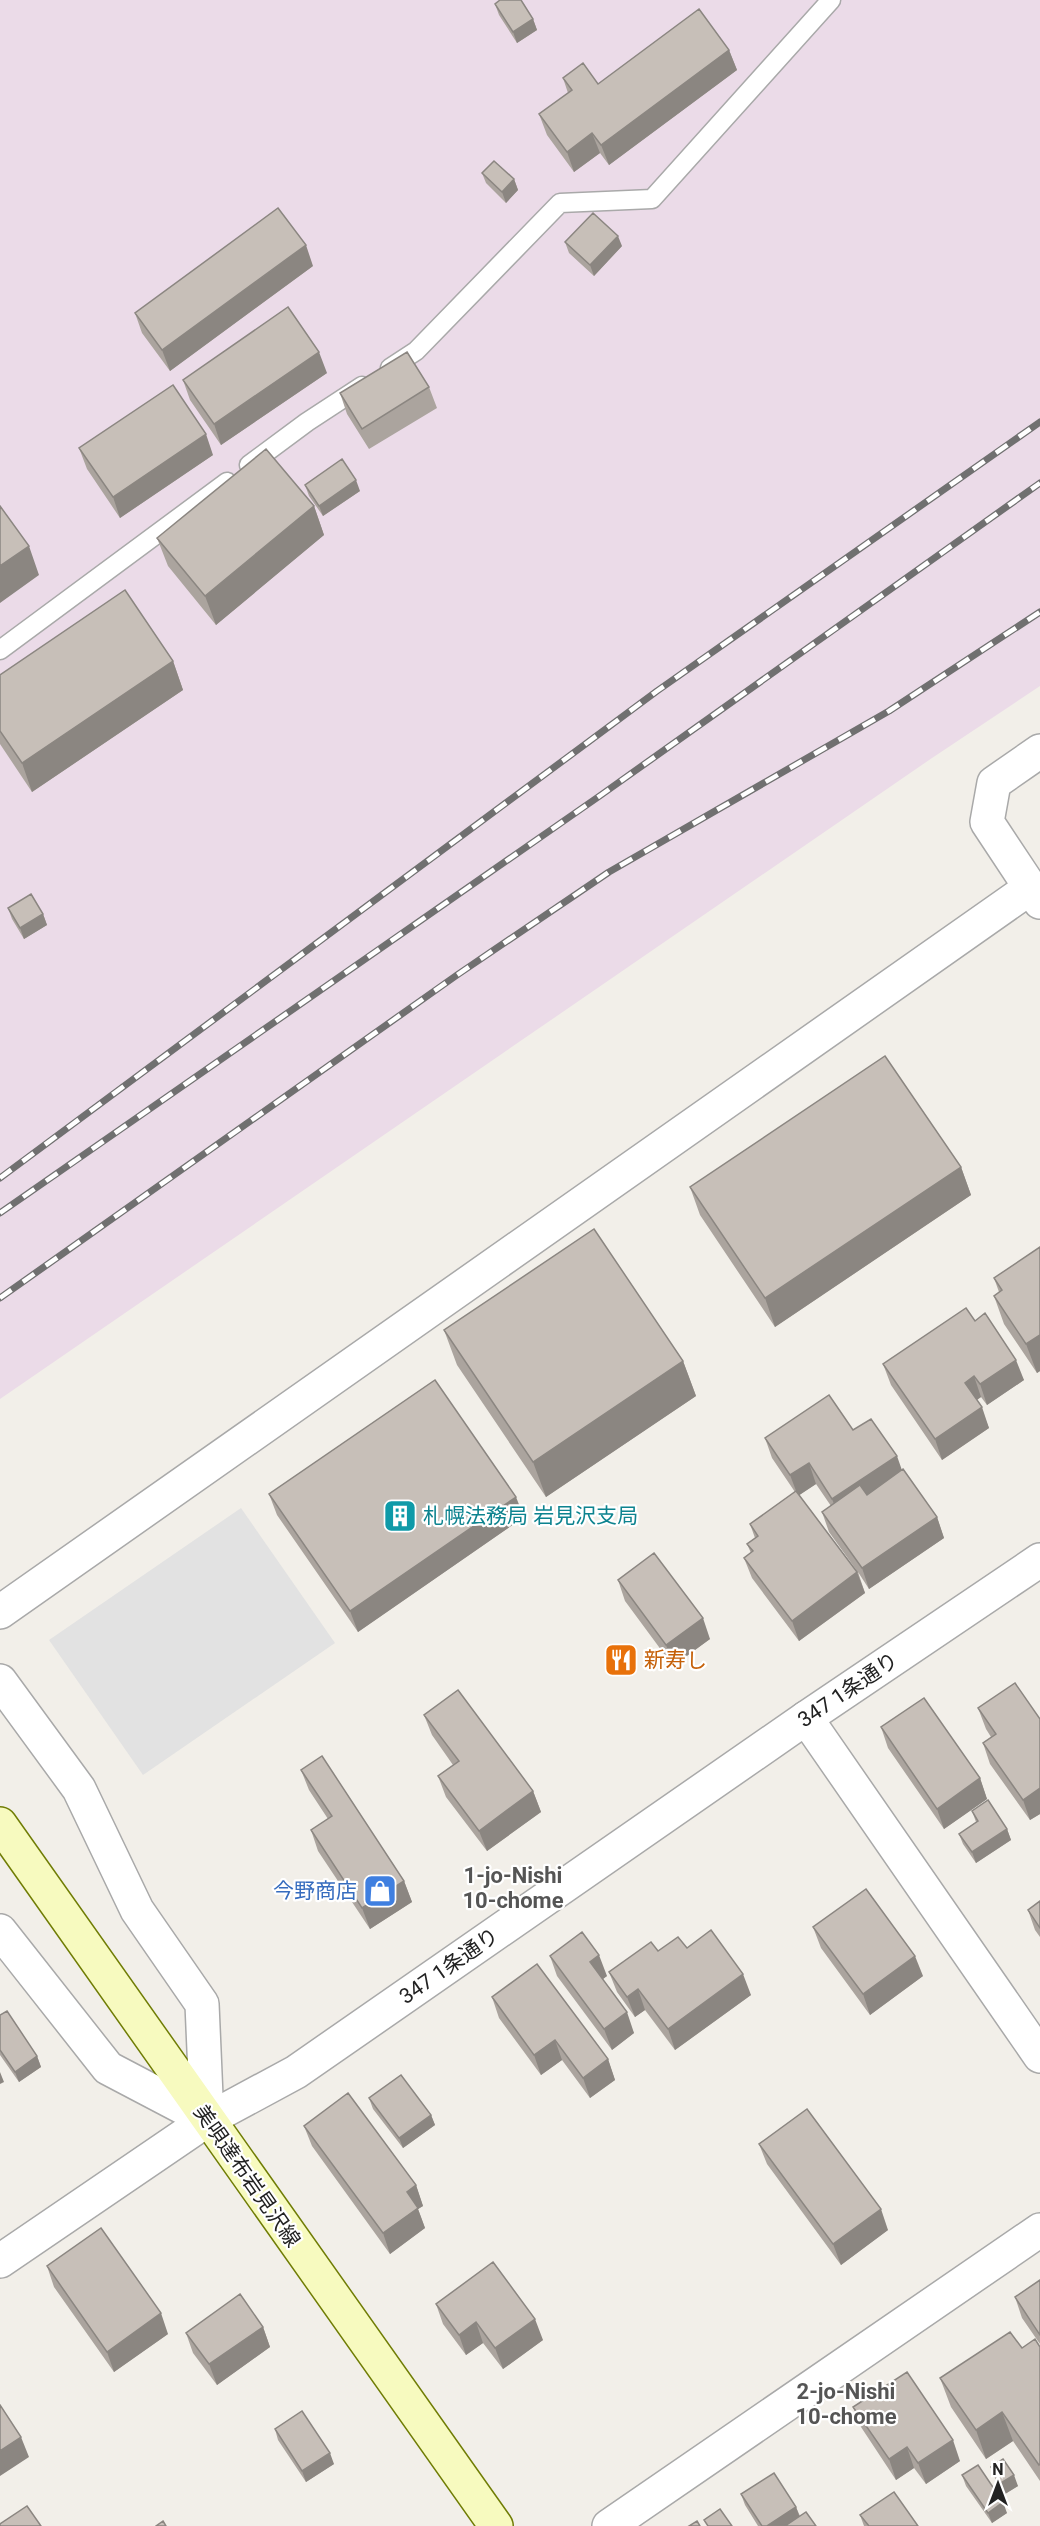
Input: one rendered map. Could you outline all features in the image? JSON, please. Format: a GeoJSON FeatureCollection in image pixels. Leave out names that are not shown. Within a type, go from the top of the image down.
{"type":"FeatureCollection","features":[{"type":"Feature","properties":{"kind":"main road","name":"美唄達布岩見沢線"},"geometry":{"type":"LineString","coordinates":[[0,1824],[496,2526]]}},
{"type":"Feature","properties":{"kind":"street"},"geometry":{"type":"LineString","coordinates":[[0,1612],[1035,895],[987,822],[994,783],[1040,751]]}},
{"type":"Feature","properties":{"kind":"street","name":"347 1条通り"},"geometry":{"type":"LineString","coordinates":[[0,2261],[207,2120],[297,2072],[806,1718],[1040,1560]]}},
{"type":"Feature","properties":{"kind":"street"},"geometry":{"type":"LineString","coordinates":[[0,1681],[79,1789],[137,1910],[202,2004],[207,2120]]}},
{"type":"Feature","properties":{"kind":"street"},"geometry":{"type":"LineString","coordinates":[[806,1718],[1040,2056]]}},
{"type":"Feature","properties":{"kind":"street"},"geometry":{"type":"LineString","coordinates":[[0,1931],[108,2068],[207,2120]]}},
{"type":"Feature","properties":{"kind":"street"},"geometry":{"type":"LineString","coordinates":[[609,2526],[1040,2230]]}},
{"type":"Feature","properties":{"kind":"lane"},"geometry":{"type":"LineString","coordinates":[[0,650],[307,422],[416,351],[560,203],[652,199],[831,0]]}},
{"type":"Feature","properties":{"kind":"shaded area"},"geometry":{"type":"Polygon","coordinates":[[[0,0],[1040,0],[1040,686],[0,1399],[0,0]]]}},
{"type":"Feature","properties":{"kind":"shaded area"},"geometry":{"type":"Polygon","coordinates":[[[241,1508],[335,1643],[143,1775],[49,1640],[241,1508]]]}},
{"type":"Feature","properties":{"kind":"building"},"geometry":{"type":"Polygon","coordinates":[[[500,0],[521,0],[533,19],[513,32],[495,4],[500,0]]]}},
{"type":"Feature","properties":{"kind":"building"},"geometry":{"type":"Polygon","coordinates":[[[699,9],[729,50],[601,145],[592,133],[567,152],[539,114],[572,90],[563,78],[583,63],[598,84],[699,9]]]}},
{"type":"Feature","properties":{"kind":"building"},"geometry":{"type":"Polygon","coordinates":[[[494,161],[514,179],[502,192],[482,173],[494,161]]]}},
{"type":"Feature","properties":{"kind":"building"},"geometry":{"type":"Polygon","coordinates":[[[278,208],[306,245],[162,350],[135,313],[278,208]]]}},
{"type":"Feature","properties":{"kind":"building"},"geometry":{"type":"Polygon","coordinates":[[[593,213],[618,236],[590,265],[565,242],[593,213]]]}},
{"type":"Feature","properties":{"kind":"building"},"geometry":{"type":"Polygon","coordinates":[[[288,307],[319,352],[214,424],[183,380],[288,307]]]}},
{"type":"Feature","properties":{"kind":"building"},"geometry":{"type":"Polygon","coordinates":[[[407,352],[429,387],[362,429],[340,393],[407,352]]]}},
{"type":"Feature","properties":{"kind":"building"},"geometry":{"type":"Polygon","coordinates":[[[173,385],[206,434],[113,497],[79,448],[173,385]]]}},
{"type":"Feature","properties":{"kind":"building"},"geometry":{"type":"Polygon","coordinates":[[[266,449],[314,506],[205,596],[157,538],[266,449]]]}},
{"type":"Feature","properties":{"kind":"building"},"geometry":{"type":"Polygon","coordinates":[[[342,459],[356,480],[319,506],[305,485],[342,459]]]}},
{"type":"Feature","properties":{"kind":"building"},"geometry":{"type":"Polygon","coordinates":[[[0,506],[29,546],[0,566],[0,506]]]}},
{"type":"Feature","properties":{"kind":"building"},"geometry":{"type":"Polygon","coordinates":[[[125,590],[173,661],[22,763],[0,731],[0,675],[125,590]]]}},
{"type":"Feature","properties":{"kind":"building"},"geometry":{"type":"Polygon","coordinates":[[[31,894],[43,914],[20,928],[8,908],[31,894]]]}},
{"type":"Feature","properties":{"kind":"building"},"geometry":{"type":"Polygon","coordinates":[[[885,1056],[961,1167],[765,1298],[690,1187],[885,1056]]]}},
{"type":"Feature","properties":{"kind":"building"},"geometry":{"type":"Polygon","coordinates":[[[594,1229],[683,1361],[533,1462],[444,1330],[594,1229]]]}},
{"type":"Feature","properties":{"kind":"building"},"geometry":{"type":"Polygon","coordinates":[[[1040,1247],[1040,1335],[1026,1344],[994,1296],[1002,1290],[994,1278],[1040,1247]]]}},
{"type":"Feature","properties":{"kind":"building"},"geometry":{"type":"Polygon","coordinates":[[[966,1308],[975,1321],[985,1313],[1016,1360],[980,1384],[974,1376],[965,1383],[982,1407],[935,1439],[883,1364],[966,1308]]]}},
{"type":"Feature","properties":{"kind":"building","name":"札幌法務局 岩見沢支局"},"geometry":{"type":"Polygon","coordinates":[[[435,1380],[516,1497],[350,1611],[269,1494],[435,1380]]]}},
{"type":"Feature","properties":{"kind":"building"},"geometry":{"type":"Polygon","coordinates":[[[829,1395],[853,1430],[871,1419],[897,1456],[832,1499],[809,1463],[790,1475],[765,1438],[829,1395]]]}},
{"type":"Feature","properties":{"kind":"building"},"geometry":{"type":"Polygon","coordinates":[[[903,1469],[937,1517],[862,1568],[822,1512],[860,1485],[867,1495],[903,1469]]]}},
{"type":"Feature","properties":{"kind":"building"},"geometry":{"type":"Polygon","coordinates":[[[796,1491],[857,1572],[792,1621],[744,1558],[753,1551],[747,1544],[758,1536],[750,1524],[796,1491]]]}},
{"type":"Feature","properties":{"kind":"building"},"geometry":{"type":"Polygon","coordinates":[[[654,1553],[703,1618],[666,1645],[618,1580],[654,1553]]]}},
{"type":"Feature","properties":{"kind":"building"},"geometry":{"type":"Polygon","coordinates":[[[1015,1683],[1040,1719],[1040,1788],[1023,1800],[983,1743],[996,1734],[978,1708],[1015,1683]]]}},
{"type":"Feature","properties":{"kind":"building"},"geometry":{"type":"Polygon","coordinates":[[[458,1690],[533,1791],[479,1831],[438,1776],[459,1761],[424,1715],[458,1690]]]}},
{"type":"Feature","properties":{"kind":"building"},"geometry":{"type":"Polygon","coordinates":[[[924,1698],[980,1778],[937,1809],[881,1727],[924,1698]]]}},
{"type":"Feature","properties":{"kind":"building"},"geometry":{"type":"Polygon","coordinates":[[[322,1756],[404,1881],[362,1908],[311,1830],[332,1816],[301,1770],[322,1756]]]}},
{"type":"Feature","properties":{"kind":"building"},"geometry":{"type":"Polygon","coordinates":[[[988,1800],[1007,1829],[972,1852],[959,1834],[978,1821],[972,1811],[988,1800]]]}},
{"type":"Feature","properties":{"kind":"building"},"geometry":{"type":"Polygon","coordinates":[[[866,1889],[915,1956],[863,1994],[813,1927],[866,1889]]]}},
{"type":"Feature","properties":{"kind":"building"},"geometry":{"type":"Polygon","coordinates":[[[1040,1901],[1040,1928],[1028,1910],[1040,1901]]]}},
{"type":"Feature","properties":{"kind":"building"},"geometry":{"type":"Polygon","coordinates":[[[711,1930],[743,1974],[668,2029],[638,1989],[627,1997],[609,1972],[651,1942],[658,1951],[678,1937],[687,1948],[711,1930]]]}},
{"type":"Feature","properties":{"kind":"building"},"geometry":{"type":"Polygon","coordinates":[[[582,1932],[599,1955],[590,1962],[627,2012],[604,2029],[550,1956],[582,1932]]]}},
{"type":"Feature","properties":{"kind":"building"},"geometry":{"type":"Polygon","coordinates":[[[537,1964],[608,2059],[583,2078],[555,2040],[534,2055],[492,1997],[537,1964]]]}},
{"type":"Feature","properties":{"kind":"building"},"geometry":{"type":"Polygon","coordinates":[[[7,2011],[37,2056],[15,2072],[0,2050],[0,2015],[7,2011]]]}},
{"type":"Feature","properties":{"kind":"building"},"geometry":{"type":"Polygon","coordinates":[[[401,2075],[431,2115],[399,2138],[369,2098],[401,2075]]]}},
{"type":"Feature","properties":{"kind":"building"},"geometry":{"type":"Polygon","coordinates":[[[348,2093],[416,2185],[407,2192],[418,2208],[383,2233],[304,2126],[348,2093]]]}},
{"type":"Feature","properties":{"kind":"building"},"geometry":{"type":"Polygon","coordinates":[[[807,2109],[881,2209],[833,2244],[759,2144],[807,2109]]]}},
{"type":"Feature","properties":{"kind":"building"},"geometry":{"type":"Polygon","coordinates":[[[101,2228],[161,2313],[107,2352],[47,2266],[101,2228]]]}},
{"type":"Feature","properties":{"kind":"building"},"geometry":{"type":"Polygon","coordinates":[[[493,2262],[535,2319],[495,2348],[476,2322],[459,2335],[436,2304],[493,2262]]]}},
{"type":"Feature","properties":{"kind":"building"},"geometry":{"type":"Polygon","coordinates":[[[1040,2280],[1040,2335],[1015,2297],[1040,2280]]]}},
{"type":"Feature","properties":{"kind":"building"},"geometry":{"type":"Polygon","coordinates":[[[240,2294],[263,2327],[209,2364],[186,2333],[240,2294]]]}},
{"type":"Feature","properties":{"kind":"building"},"geometry":{"type":"Polygon","coordinates":[[[1010,2332],[1022,2348],[1035,2339],[1040,2347],[1039,2465],[1002,2412],[976,2430],[940,2378],[1010,2332]]]}},
{"type":"Feature","properties":{"kind":"building"},"geometry":{"type":"Polygon","coordinates":[[[907,2372],[953,2440],[918,2463],[907,2447],[889,2459],[853,2407],[907,2372]]]}},
{"type":"Feature","properties":{"kind":"building"},"geometry":{"type":"Polygon","coordinates":[[[0,2405],[21,2437],[0,2451],[0,2405]]]}},
{"type":"Feature","properties":{"kind":"building"},"geometry":{"type":"Polygon","coordinates":[[[302,2411],[330,2453],[302,2471],[275,2429],[302,2411]]]}},
{"type":"Feature","properties":{"kind":"building"},"geometry":{"type":"Polygon","coordinates":[[[1003,2459],[1014,2475],[1001,2483],[991,2467],[1003,2459]]]}},
{"type":"Feature","properties":{"kind":"building"},"geometry":{"type":"Polygon","coordinates":[[[978,2465],[1003,2502],[988,2513],[962,2475],[978,2465]]]}},
{"type":"Feature","properties":{"kind":"building"},"geometry":{"type":"Polygon","coordinates":[[[774,2473],[796,2507],[767,2526],[762,2526],[741,2494],[774,2473]]]}},
{"type":"Feature","properties":{"kind":"building"},"geometry":{"type":"Polygon","coordinates":[[[894,2492],[918,2526],[869,2526],[860,2515],[894,2492]]]}},
{"type":"Feature","properties":{"kind":"building"},"geometry":{"type":"Polygon","coordinates":[[[27,2506],[41,2526],[0,2526],[0,2524],[27,2506]]]}},
{"type":"Feature","properties":{"kind":"building"},"geometry":{"type":"Polygon","coordinates":[[[720,2509],[732,2526],[708,2526],[704,2520],[720,2509]]]}},
{"type":"Feature","properties":{"kind":"building"},"geometry":{"type":"Polygon","coordinates":[[[806,2512],[816,2526],[785,2526],[806,2512]]]}},
{"type":"Feature","properties":{"kind":"building"},"geometry":{"type":"Polygon","coordinates":[[[163,2521],[166,2526],[156,2526],[163,2521]]]}},
{"type":"Feature","properties":{"kind":"building"},"geometry":{"type":"Polygon","coordinates":[[[697,2521],[700,2526],[689,2526],[697,2521]]]}},
{"type":"Feature","properties":{"kind":"railway"},"geometry":{"type":"LineString","coordinates":[[0,1178],[657,691],[1040,422]]}},
{"type":"Feature","properties":{"kind":"railway"},"geometry":{"type":"LineString","coordinates":[[0,1213],[601,795],[1040,483]]}},
{"type":"Feature","properties":{"kind":"railway"},"geometry":{"type":"LineString","coordinates":[[0,1298],[457,975],[609,872],[889,711],[1040,612]]}},
{"type":"Feature","properties":{"kind":"place","name":"札幌法務局 岩見沢支局"},"geometry":{"type":"Point","coordinates":[400,1516]}},
{"type":"Feature","properties":{"kind":"place","name":"新寿し"},"geometry":{"type":"Point","coordinates":[621,1660]}},
{"type":"Feature","properties":{"kind":"place","name":"今野商店"},"geometry":{"type":"Point","coordinates":[380,1891]}},
{"type":"Feature","properties":{"kind":"district","name":"1-jo-Nishi 10-chome"},"geometry":{"type":"Point","coordinates":[513,1888]}},
{"type":"Feature","properties":{"kind":"district","name":"2-jo-Nishi 10-chome"},"geometry":{"type":"Point","coordinates":[846,2404]}}]}
